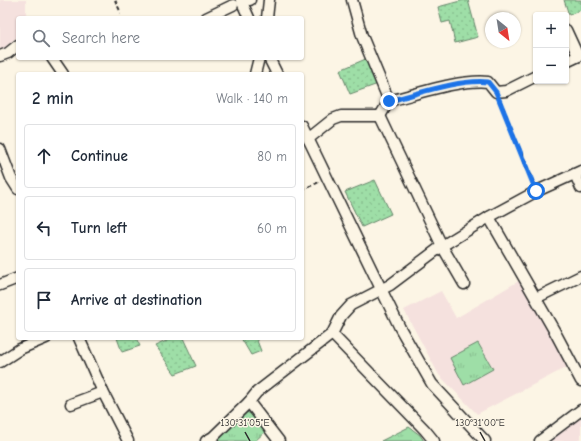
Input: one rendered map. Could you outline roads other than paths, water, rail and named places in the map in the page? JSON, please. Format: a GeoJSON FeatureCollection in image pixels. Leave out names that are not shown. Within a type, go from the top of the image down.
{"type":"FeatureCollection","features":[{"type":"Feature","properties":{"kind":"street"},"geometry":{"type":"LineString","coordinates":[[267,16],[269,0]]}},
{"type":"Feature","properties":{"kind":"street"},"geometry":{"type":"LineString","coordinates":[[352,0],[362,36],[389,101]]}},
{"type":"Feature","properties":{"kind":"street"},"geometry":{"type":"LineString","coordinates":[[210,16],[237,2],[248,16]]}},
{"type":"Feature","properties":{"kind":"street"},"geometry":{"type":"LineString","coordinates":[[569,36],[579,55],[569,60]]}},
{"type":"Feature","properties":{"kind":"street"},"geometry":{"type":"LineString","coordinates":[[0,56],[8,53],[16,47]]}},
{"type":"Feature","properties":{"kind":"street"},"geometry":{"type":"LineString","coordinates":[[53,60],[62,72]]}},
{"type":"Feature","properties":{"kind":"street"},"geometry":{"type":"LineString","coordinates":[[256,72],[258,60]]}},
{"type":"Feature","properties":{"kind":"street"},"geometry":{"type":"LineString","coordinates":[[270,60],[276,72]]}},
{"type":"Feature","properties":{"kind":"street"},"geometry":{"type":"LineString","coordinates":[[380,116],[389,101],[445,87],[478,81],[488,82],[496,92],[506,91],[533,78]]}},
{"type":"Feature","properties":{"kind":"street"},"geometry":{"type":"LineString","coordinates":[[308,139],[333,119],[341,116],[380,116]]}},
{"type":"Feature","properties":{"kind":"street"},"geometry":{"type":"LineString","coordinates":[[380,116],[442,246],[464,284]]}},
{"type":"Feature","properties":{"kind":"street"},"geometry":{"type":"LineString","coordinates":[[304,130],[400,328],[432,384],[485,441]]}},
{"type":"Feature","properties":{"kind":"street"},"geometry":{"type":"LineString","coordinates":[[0,149],[11,178],[16,185]]}},
{"type":"Feature","properties":{"kind":"street"},"geometry":{"type":"LineString","coordinates":[[206,441],[213,437],[249,402],[257,392],[332,334],[341,316],[351,305],[370,294],[382,290],[442,246],[489,217],[536,191],[578,172],[581,188]]}},
{"type":"Feature","properties":{"kind":"street"},"geometry":{"type":"LineString","coordinates":[[489,217],[536,298],[581,381]]}},
{"type":"Feature","properties":{"kind":"street"},"geometry":{"type":"LineString","coordinates":[[536,298],[581,276]]}},
{"type":"Feature","properties":{"kind":"street"},"geometry":{"type":"LineString","coordinates":[[0,285],[16,279]]}},
{"type":"Feature","properties":{"kind":"street"},"geometry":{"type":"LineString","coordinates":[[332,334],[426,430],[434,441]]}},
{"type":"Feature","properties":{"kind":"street"},"geometry":{"type":"LineString","coordinates":[[0,362],[20,349],[41,340]]}},
{"type":"Feature","properties":{"kind":"street"},"geometry":{"type":"LineString","coordinates":[[80,340],[103,392],[128,441]]}},
{"type":"Feature","properties":{"kind":"street"},"geometry":{"type":"LineString","coordinates":[[71,404],[103,392]]}},
{"type":"Feature","properties":{"kind":"street"},"geometry":{"type":"LineString","coordinates":[[249,402],[280,441]]}},
{"type":"Feature","properties":{"kind":"street"},"geometry":{"type":"LineString","coordinates":[[540,441],[581,410]]}}]}
